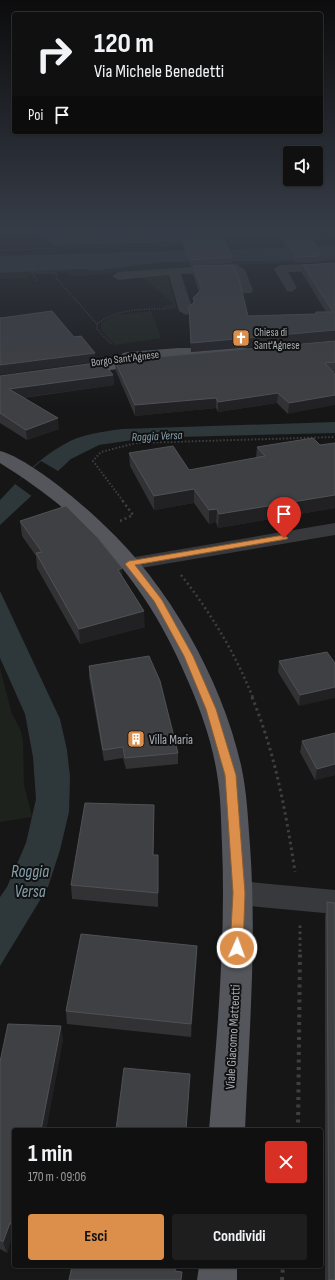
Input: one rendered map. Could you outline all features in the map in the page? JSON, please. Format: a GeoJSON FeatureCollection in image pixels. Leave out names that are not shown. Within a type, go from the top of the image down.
{"type":"FeatureCollection","features":[{"type":"Feature","properties":{"kind":"main road","name":"Borgo Sant'Agnese"},"geometry":{"type":"LineString","coordinates":[[61,369],[255,351]]}},
{"type":"Feature","properties":{"kind":"main road","name":"Viale Giacomo Matteotti"},"geometry":{"type":"LineString","coordinates":[[0,456],[22,468],[45,484],[97,529],[129,564],[158,600],[174,626],[211,709],[230,775],[239,893],[227,1128]]}},
{"type":"Feature","properties":{"kind":"main road"},"geometry":{"type":"LineString","coordinates":[[217,1280],[218,1268]]}},
{"type":"Feature","properties":{"kind":"street"},"geometry":{"type":"LineString","coordinates":[[179,290],[185,311]]}},
{"type":"Feature","properties":{"kind":"street"},"geometry":{"type":"LineString","coordinates":[[129,564],[165,556],[335,529]]}},
{"type":"Feature","properties":{"kind":"street"},"geometry":{"type":"LineString","coordinates":[[239,893],[335,902]]}},
{"type":"Feature","properties":{"kind":"path"},"geometry":{"type":"LineString","coordinates":[[67,290],[97,324],[97,329],[100,333],[117,350]]}},
{"type":"Feature","properties":{"kind":"path"},"geometry":{"type":"LineString","coordinates":[[97,324],[108,316],[127,311],[185,311]]}},
{"type":"Feature","properties":{"kind":"path"},"geometry":{"type":"LineString","coordinates":[[97,529],[133,515],[93,461],[101,452],[136,443],[278,440],[335,437]]}},
{"type":"Feature","properties":{"kind":"path"},"geometry":{"type":"LineString","coordinates":[[165,556],[188,583],[219,629],[252,694],[278,776],[300,898],[298,1128]]}},
{"type":"Feature","properties":{"kind":"path"},"geometry":{"type":"LineString","coordinates":[[282,1280],[283,1268]]}},
{"type":"Feature","properties":{"kind":"shaded area"},"geometry":{"type":"Polygon","coordinates":[[[157,290],[171,290],[177,309],[164,309],[163,306],[174,304],[157,290]]]}},
{"type":"Feature","properties":{"kind":"shaded area"},"geometry":{"type":"Polygon","coordinates":[[[151,311],[161,338],[115,345],[101,330],[101,323],[116,315],[151,311]]]}},
{"type":"Feature","properties":{"kind":"shaded area"},"geometry":{"type":"Polygon","coordinates":[[[0,668],[12,714],[21,731],[23,741],[24,785],[32,817],[0,822],[0,668]]]}},
{"type":"Feature","properties":{"kind":"water","name":"Roggia Versa"},"geometry":{"type":"Polygon","coordinates":[[[335,422],[335,433],[177,437],[133,440],[99,445],[71,459],[0,525],[0,500],[46,456],[77,438],[99,432],[122,429],[335,422]]]}},
{"type":"Feature","properties":{"kind":"water","name":"Roggia Versa"},"geometry":{"type":"Polygon","coordinates":[[[0,591],[60,719],[67,750],[70,777],[69,812],[60,850],[48,887],[0,966],[0,897],[7,887],[26,843],[36,799],[33,757],[25,714],[0,658],[0,591]]]}},
{"type":"Feature","properties":{"kind":"pier"},"geometry":{"type":"Polygon","coordinates":[[[41,461],[58,471],[33,497],[15,484],[41,461]]]}},
{"type":"Feature","properties":{"kind":"building"},"geometry":{"type":"Polygon","coordinates":[[[201,290],[242,290],[248,316],[333,312],[319,290],[335,290],[335,330],[191,343],[189,306],[195,302],[193,298],[201,290]]]}},
{"type":"Feature","properties":{"kind":"building"},"geometry":{"type":"Polygon","coordinates":[[[52,311],[74,337],[81,336],[95,353],[0,365],[0,317],[52,311]]]}},
{"type":"Feature","properties":{"kind":"building"},"geometry":{"type":"Polygon","coordinates":[[[335,341],[335,362],[325,363],[335,374],[335,395],[289,403],[278,393],[218,402],[216,398],[135,405],[115,361],[335,341]]]}},
{"type":"Feature","properties":{"kind":"building"},"geometry":{"type":"Polygon","coordinates":[[[103,362],[113,375],[9,389],[58,418],[26,430],[0,413],[0,376],[103,362]]]}},
{"type":"Feature","properties":{"kind":"building"},"geometry":{"type":"Polygon","coordinates":[[[313,438],[320,445],[335,443],[335,495],[219,514],[217,509],[209,510],[194,489],[154,496],[129,453],[173,446],[189,470],[265,456],[257,447],[313,438]]]}},
{"type":"Feature","properties":{"kind":"building"},"geometry":{"type":"Polygon","coordinates":[[[66,506],[98,538],[122,568],[118,570],[144,611],[79,629],[36,553],[42,552],[20,521],[66,506]]]}},
{"type":"Feature","properties":{"kind":"building"},"geometry":{"type":"Polygon","coordinates":[[[327,652],[335,663],[335,687],[300,695],[279,661],[327,652]]]}},
{"type":"Feature","properties":{"kind":"building"},"geometry":{"type":"Polygon","coordinates":[[[149,656],[160,681],[178,753],[125,758],[123,747],[103,750],[89,666],[149,656]]]}},
{"type":"Feature","properties":{"kind":"building"},"geometry":{"type":"Polygon","coordinates":[[[335,733],[335,764],[317,769],[302,741],[335,733]]]}},
{"type":"Feature","properties":{"kind":"building"},"geometry":{"type":"Polygon","coordinates":[[[85,803],[154,805],[153,855],[158,855],[158,893],[71,885],[85,803]]]}},
{"type":"Feature","properties":{"kind":"building"},"geometry":{"type":"Polygon","coordinates":[[[327,902],[335,903],[335,1280],[329,1280],[327,902]]]}},
{"type":"Feature","properties":{"kind":"building"},"geometry":{"type":"Polygon","coordinates":[[[81,934],[197,946],[191,1024],[66,1011],[81,934]]]}},
{"type":"Feature","properties":{"kind":"building"},"geometry":{"type":"Polygon","coordinates":[[[8,1024],[61,1026],[41,1128],[12,1128],[12,1224],[10,1223],[3,1242],[0,1240],[0,1062],[8,1024]]]}},
{"type":"Feature","properties":{"kind":"building"},"geometry":{"type":"Polygon","coordinates":[[[124,1068],[190,1074],[186,1128],[116,1128],[124,1068]]]}},
{"type":"Feature","properties":{"kind":"building"},"geometry":{"type":"Polygon","coordinates":[[[72,1268],[176,1268],[175,1271],[182,1272],[181,1280],[69,1280],[72,1268]]]}},
{"type":"Feature","properties":{"kind":"place","name":"Chiesa di Sant'Agnese"},"geometry":{"type":"Point","coordinates":[241,338]}},
{"type":"Feature","properties":{"kind":"place","name":"Villa Maria"},"geometry":{"type":"Point","coordinates":[136,739]}},
{"type":"Feature","properties":{"kind":"route"},"geometry":{"type":"LineString","coordinates":[[237,948],[239,893],[230,775],[211,709],[189,656],[174,626],[158,600],[129,564],[165,556],[284,538]]}}]}
